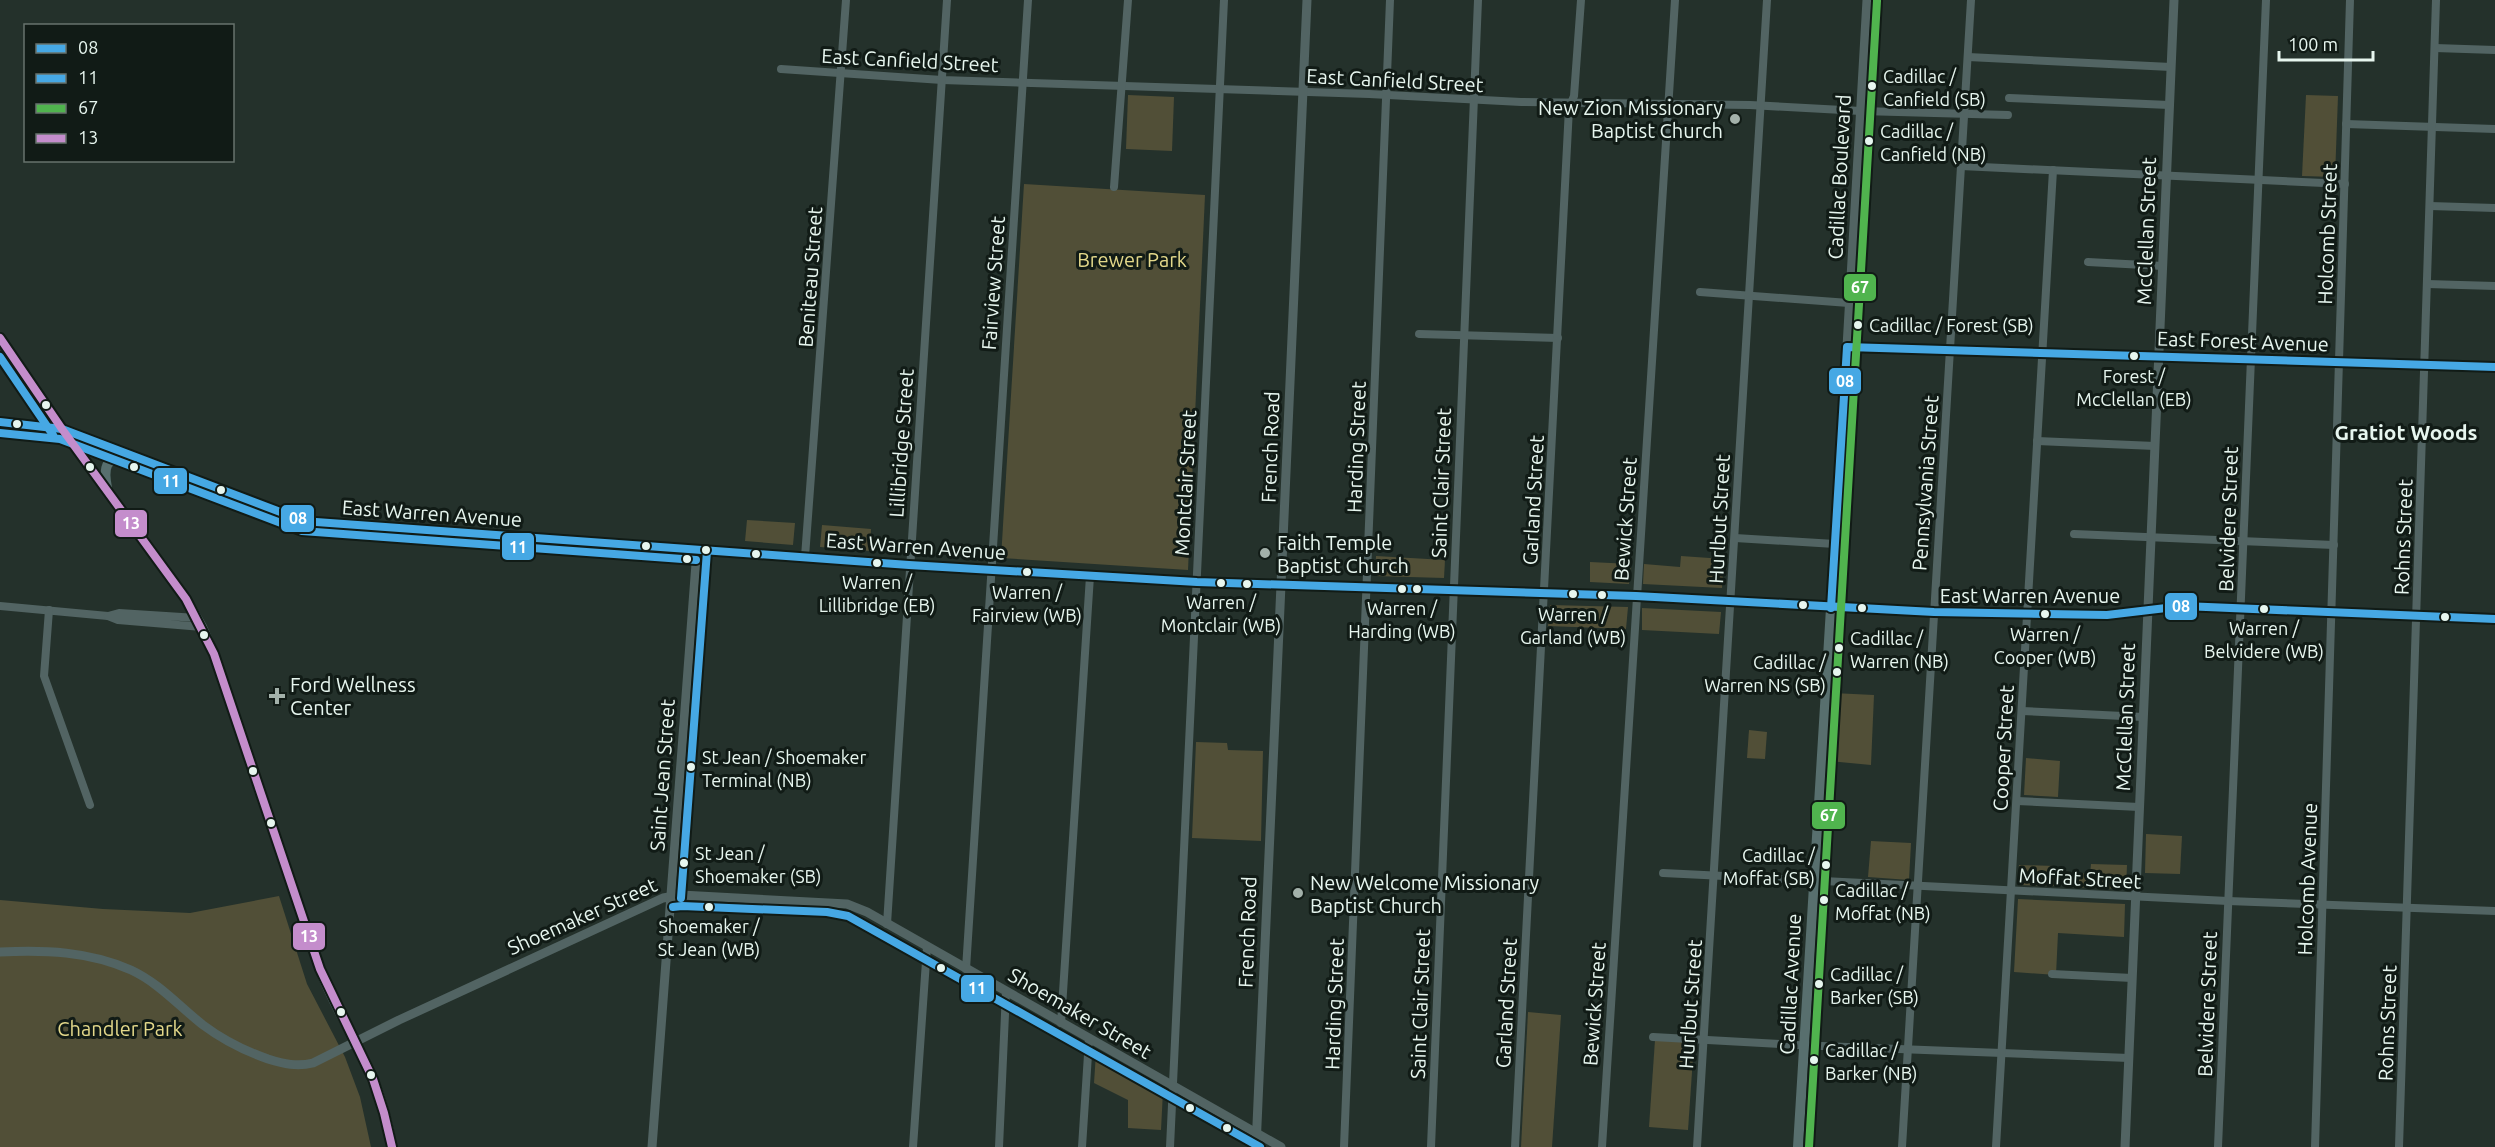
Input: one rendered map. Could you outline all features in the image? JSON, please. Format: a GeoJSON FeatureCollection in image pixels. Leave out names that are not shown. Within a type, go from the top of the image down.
{"type":"FeatureCollection","features":[{"type":"Feature","properties":{"kind":"main road"},"geometry":{"type":"LineString","coordinates":[[0,338],[200,622],[214,654],[327,989],[378,1091],[392,1147]]}},
{"type":"Feature","properties":{"kind":"main road","name":"East Forest Avenue"},"geometry":{"type":"LineString","coordinates":[[1847,347],[2495,367]]}},
{"type":"Feature","properties":{"kind":"main road","name":"Cadillac Boulevard"},"geometry":{"type":"LineString","coordinates":[[1831,608],[1847,347]]}},
{"type":"Feature","properties":{"kind":"main road","name":"East Warren Avenue"},"geometry":{"type":"LineString","coordinates":[[0,422],[62,429],[304,521],[909,565],[1197,582],[1636,596],[1731,600],[1831,608],[2027,615],[2107,615],[2183,606],[2495,619]]}},
{"type":"Feature","properties":{"kind":"main road"},"geometry":{"type":"LineString","coordinates":[[107,491],[104,476],[107,463],[115,456],[128,454]]}},
{"type":"Feature","properties":{"kind":"main road","name":"Cadillac Avenue"},"geometry":{"type":"LineString","coordinates":[[1798,1147],[1831,608]]}},
{"type":"Feature","properties":{"kind":"street","name":"Beniteau Street"},"geometry":{"type":"LineString","coordinates":[[805,557],[846,0]]}},
{"type":"Feature","properties":{"kind":"street","name":"Lillibridge Street"},"geometry":{"type":"LineString","coordinates":[[887,924],[947,0]]}},
{"type":"Feature","properties":{"kind":"street","name":"Fairview Street"},"geometry":{"type":"LineString","coordinates":[[966,969],[1028,0]]}},
{"type":"Feature","properties":{"kind":"street"},"geometry":{"type":"LineString","coordinates":[[1114,187],[1128,0]]}},
{"type":"Feature","properties":{"kind":"street","name":"Montclair Street"},"geometry":{"type":"LineString","coordinates":[[1170,1147],[1224,0]]}},
{"type":"Feature","properties":{"kind":"street","name":"French Road"},"geometry":{"type":"LineString","coordinates":[[1256,1147],[1307,0]]}},
{"type":"Feature","properties":{"kind":"street","name":"Harding Street"},"geometry":{"type":"LineString","coordinates":[[1344,1147],[1390,0]]}},
{"type":"Feature","properties":{"kind":"street","name":"Saint Clair Street"},"geometry":{"type":"LineString","coordinates":[[1431,1147],[1478,0]]}},
{"type":"Feature","properties":{"kind":"street","name":"Garland Street"},"geometry":{"type":"LineString","coordinates":[[1515,1147],[1569,108],[1573,102],[1581,0]]}},
{"type":"Feature","properties":{"kind":"street","name":"Bewick Street"},"geometry":{"type":"LineString","coordinates":[[1602,1147],[1675,0]]}},
{"type":"Feature","properties":{"kind":"street","name":"Hurlbut Street"},"geometry":{"type":"LineString","coordinates":[[1697,1147],[1767,0]]}},
{"type":"Feature","properties":{"kind":"street","name":"Cadillac Boulevard"},"geometry":{"type":"LineString","coordinates":[[1847,347],[1867,0]]}},
{"type":"Feature","properties":{"kind":"street","name":"Pennsylvania Street"},"geometry":{"type":"LineString","coordinates":[[1902,1147],[1971,0]]}},
{"type":"Feature","properties":{"kind":"street","name":"McClellan Street"},"geometry":{"type":"LineString","coordinates":[[2125,1147],[2174,0]]}},
{"type":"Feature","properties":{"kind":"street","name":"Belvidere Street"},"geometry":{"type":"LineString","coordinates":[[2217,1147],[2266,0]]}},
{"type":"Feature","properties":{"kind":"street","name":"Holcomb Street"},"geometry":{"type":"LineString","coordinates":[[2332,613],[2350,0]]}},
{"type":"Feature","properties":{"kind":"street","name":"Rohns Street"},"geometry":{"type":"LineString","coordinates":[[2399,1147],[2436,0]]}},
{"type":"Feature","properties":{"kind":"street"},"geometry":{"type":"LineString","coordinates":[[2435,48],[2495,50]]}},
{"type":"Feature","properties":{"kind":"street"},"geometry":{"type":"LineString","coordinates":[[1968,57],[2171,67]]}},
{"type":"Feature","properties":{"kind":"street","name":"East Canfield Street"},"geometry":{"type":"LineString","coordinates":[[782,69],[942,80],[1473,100],[1668,103],[2008,115]]}},
{"type":"Feature","properties":{"kind":"street"},"geometry":{"type":"LineString","coordinates":[[2009,98],[2169,105]]}},
{"type":"Feature","properties":{"kind":"street"},"geometry":{"type":"LineString","coordinates":[[2346,124],[2495,129]]}},
{"type":"Feature","properties":{"kind":"street"},"geometry":{"type":"LineString","coordinates":[[1961,166],[2345,184]]}},
{"type":"Feature","properties":{"kind":"street","name":"Cooper Street"},"geometry":{"type":"LineString","coordinates":[[1996,1147],[2053,170]]}},
{"type":"Feature","properties":{"kind":"street"},"geometry":{"type":"LineString","coordinates":[[2430,206],[2495,208]]}},
{"type":"Feature","properties":{"kind":"street"},"geometry":{"type":"LineString","coordinates":[[2088,262],[2163,266]]}},
{"type":"Feature","properties":{"kind":"street"},"geometry":{"type":"LineString","coordinates":[[2427,284],[2495,286]]}},
{"type":"Feature","properties":{"kind":"street"},"geometry":{"type":"LineString","coordinates":[[1700,292],[1850,303]]}},
{"type":"Feature","properties":{"kind":"street"},"geometry":{"type":"LineString","coordinates":[[1419,334],[1558,338]]}},
{"type":"Feature","properties":{"kind":"street"},"geometry":{"type":"LineString","coordinates":[[2037,441],[2155,446]]}},
{"type":"Feature","properties":{"kind":"street"},"geometry":{"type":"LineString","coordinates":[[2074,534],[2334,545]]}},
{"type":"Feature","properties":{"kind":"street"},"geometry":{"type":"LineString","coordinates":[[1735,538],[1835,544]]}},
{"type":"Feature","properties":{"kind":"street","name":"Saint Jean Street"},"geometry":{"type":"LineString","coordinates":[[652,1147],[697,550]]}},
{"type":"Feature","properties":{"kind":"street"},"geometry":{"type":"LineString","coordinates":[[1061,1023],[1090,576]]}},
{"type":"Feature","properties":{"kind":"street"},"geometry":{"type":"LineString","coordinates":[[0,606],[108,616],[119,613],[200,622]]}},
{"type":"Feature","properties":{"kind":"street"},"geometry":{"type":"LineString","coordinates":[[49,610],[44,676],[90,805]]}},
{"type":"Feature","properties":{"kind":"street","name":"Holcomb Avenue"},"geometry":{"type":"LineString","coordinates":[[2315,1147],[2332,613]]}},
{"type":"Feature","properties":{"kind":"street"},"geometry":{"type":"LineString","coordinates":[[2022,711],[2143,717]]}},
{"type":"Feature","properties":{"kind":"street"},"geometry":{"type":"LineString","coordinates":[[2017,801],[2139,807]]}},
{"type":"Feature","properties":{"kind":"street","name":"Moffat Street"},"geometry":{"type":"LineString","coordinates":[[1663,873],[1917,887],[2495,911]]}},
{"type":"Feature","properties":{"kind":"street","name":"Shoemaker Street"},"geometry":{"type":"LineString","coordinates":[[0,952],[59,951],[120,965],[153,982],[202,1024],[230,1042],[278,1062],[294,1066],[304,1065],[355,1042],[654,901],[681,895],[847,904],[887,924],[1281,1147]]}},
{"type":"Feature","properties":{"kind":"street"},"geometry":{"type":"LineString","coordinates":[[913,1147],[927,947]]}},
{"type":"Feature","properties":{"kind":"street"},"geometry":{"type":"LineString","coordinates":[[2052,975],[2132,978]]}},
{"type":"Feature","properties":{"kind":"street"},"geometry":{"type":"LineString","coordinates":[[999,1147],[1006,992]]}},
{"type":"Feature","properties":{"kind":"street"},"geometry":{"type":"LineString","coordinates":[[1653,1037],[2129,1059]]}},
{"type":"Feature","properties":{"kind":"street"},"geometry":{"type":"LineString","coordinates":[[1082,1147],[1089,1039]]}},
{"type":"Feature","properties":{"kind":"green space"},"geometry":{"type":"Polygon","coordinates":[[[1128,95],[1174,97],[1172,151],[1126,149],[1128,95]]]}},
{"type":"Feature","properties":{"kind":"green space"},"geometry":{"type":"Polygon","coordinates":[[[2306,95],[2338,96],[2335,177],[2302,176],[2306,95]]]}},
{"type":"Feature","properties":{"kind":"green space","name":"Brewer Park"},"geometry":{"type":"Polygon","coordinates":[[[1024,184],[1205,195],[1188,570],[1001,558],[1024,184]]]}},
{"type":"Feature","properties":{"kind":"green space"},"geometry":{"type":"Polygon","coordinates":[[[747,520],[795,523],[793,545],[745,541],[747,520]]]}},
{"type":"Feature","properties":{"kind":"green space"},"geometry":{"type":"Polygon","coordinates":[[[822,525],[871,529],[870,551],[820,547],[822,525]]]}},
{"type":"Feature","properties":{"kind":"green space"},"geometry":{"type":"Polygon","coordinates":[[[1376,556],[1445,560],[1444,578],[1375,576],[1376,556]]]}},
{"type":"Feature","properties":{"kind":"green space"},"geometry":{"type":"Polygon","coordinates":[[[1681,556],[1724,559],[1722,588],[1643,584],[1644,564],[1680,567],[1681,556]]]}},
{"type":"Feature","properties":{"kind":"green space"},"geometry":{"type":"Polygon","coordinates":[[[1590,562],[1631,564],[1629,584],[1590,582],[1590,562]]]}},
{"type":"Feature","properties":{"kind":"green space"},"geometry":{"type":"Polygon","coordinates":[[[1550,605],[1628,607],[1626,629],[1548,626],[1550,605]]]}},
{"type":"Feature","properties":{"kind":"green space"},"geometry":{"type":"Polygon","coordinates":[[[1642,608],[1721,612],[1719,634],[1642,630],[1642,608]]]}},
{"type":"Feature","properties":{"kind":"green space"},"geometry":{"type":"Polygon","coordinates":[[[1833,693],[1874,695],[1871,765],[1829,761],[1833,693]]]}},
{"type":"Feature","properties":{"kind":"green space"},"geometry":{"type":"Polygon","coordinates":[[[1749,730],[1767,732],[1765,759],[1747,758],[1749,730]]]}},
{"type":"Feature","properties":{"kind":"green space"},"geometry":{"type":"Polygon","coordinates":[[[1196,742],[1227,743],[1228,750],[1263,751],[1261,841],[1192,838],[1196,742]]]}},
{"type":"Feature","properties":{"kind":"green space"},"geometry":{"type":"Polygon","coordinates":[[[2026,758],[2060,761],[2058,797],[2024,795],[2026,758]]]}},
{"type":"Feature","properties":{"kind":"green space"},"geometry":{"type":"Polygon","coordinates":[[[2146,834],[2182,836],[2180,874],[2145,873],[2146,834]]]}},
{"type":"Feature","properties":{"kind":"green space"},"geometry":{"type":"Polygon","coordinates":[[[1871,841],[1911,843],[1909,880],[1868,877],[1871,841]]]}},
{"type":"Feature","properties":{"kind":"green space"},"geometry":{"type":"Polygon","coordinates":[[[2091,864],[2127,865],[2126,889],[2069,887],[2069,872],[2090,874],[2091,864]]]}},
{"type":"Feature","properties":{"kind":"green space"},"geometry":{"type":"Polygon","coordinates":[[[2019,865],[2055,866],[2054,886],[2018,885],[2019,865]]]}},
{"type":"Feature","properties":{"kind":"green space","name":"Chandler Park"},"geometry":{"type":"Polygon","coordinates":[[[279,896],[307,984],[345,1057],[360,1097],[371,1147],[0,1147],[0,900],[103,909],[190,913],[279,896]]]}},
{"type":"Feature","properties":{"kind":"green space"},"geometry":{"type":"Polygon","coordinates":[[[2018,899],[2125,904],[2124,937],[2058,933],[2056,975],[2014,972],[2018,899]]]}},
{"type":"Feature","properties":{"kind":"green space"},"geometry":{"type":"Polygon","coordinates":[[[1528,1012],[1561,1015],[1552,1147],[1521,1147],[1528,1012]]]}},
{"type":"Feature","properties":{"kind":"green space"},"geometry":{"type":"Polygon","coordinates":[[[1655,1040],[1694,1043],[1688,1130],[1649,1127],[1655,1040]]]}},
{"type":"Feature","properties":{"kind":"green space"},"geometry":{"type":"Polygon","coordinates":[[[1096,1053],[1163,1091],[1161,1130],[1128,1128],[1128,1100],[1094,1083],[1096,1053]]]}},
{"type":"Feature","properties":{"kind":"transit line","name":"67"},"geometry":{"type":"LineString","coordinates":[[1809,1147],[1877,1]]}},
{"type":"Feature","properties":{"kind":"transit line","name":"13"},"geometry":{"type":"LineString","coordinates":[[0,338],[62,429],[186,599],[214,654],[320,969],[373,1079],[392,1147]]}},
{"type":"Feature","properties":{"kind":"transit line","name":"08"},"geometry":{"type":"LineString","coordinates":[[1831,608],[1847,347],[2495,367]]}},
{"type":"Feature","properties":{"kind":"transit line","name":"11"},"geometry":{"type":"LineString","coordinates":[[0,357],[53,435]]}},
{"type":"Feature","properties":{"kind":"transit line","name":"08"},"geometry":{"type":"LineString","coordinates":[[0,422],[62,429],[304,521],[316,522],[909,565],[1197,582],[1636,596],[1934,612],[2107,615],[2183,606],[2495,619]]}},
{"type":"Feature","properties":{"kind":"transit line","name":"11"},"geometry":{"type":"LineString","coordinates":[[0,433],[60,439],[302,531],[696,560]]}},
{"type":"Feature","properties":{"kind":"transit line","name":"11"},"geometry":{"type":"LineString","coordinates":[[681,898],[707,551]]}},
{"type":"Feature","properties":{"kind":"transit line","name":"11"},"geometry":{"type":"LineString","coordinates":[[673,907],[827,912],[848,916],[1260,1147]]}},
{"type":"Feature","properties":{"kind":"place","name":"Cadillac / Canfield (SB)"},"geometry":{"type":"Point","coordinates":[1872,86]}},
{"type":"Feature","properties":{"kind":"place","name":"New Zion Missionary Baptist Church"},"geometry":{"type":"Point","coordinates":[1735,119]}},
{"type":"Feature","properties":{"kind":"place","name":"Cadillac / Canfield (NB)"},"geometry":{"type":"Point","coordinates":[1869,141]}},
{"type":"Feature","properties":{"kind":"place","name":"Cadillac / Forest (SB)"},"geometry":{"type":"Point","coordinates":[1858,325]}},
{"type":"Feature","properties":{"kind":"place","name":"Forest / McClellan (EB)"},"geometry":{"type":"Point","coordinates":[2134,356]}},
{"type":"Feature","properties":{"kind":"place","name":"Faith Temple Baptist Church"},"geometry":{"type":"Point","coordinates":[1265,553]}},
{"type":"Feature","properties":{"kind":"place","name":"Warren / Lillibridge (EB)"},"geometry":{"type":"Point","coordinates":[877,563]}},
{"type":"Feature","properties":{"kind":"place","name":"Warren / Fairview (WB)"},"geometry":{"type":"Point","coordinates":[1027,572]}},
{"type":"Feature","properties":{"kind":"place","name":"Warren / Montclair (WB)"},"geometry":{"type":"Point","coordinates":[1221,583]}},
{"type":"Feature","properties":{"kind":"place","name":"Warren / Harding (WB)"},"geometry":{"type":"Point","coordinates":[1402,589]}},
{"type":"Feature","properties":{"kind":"place","name":"Warren / Garland (WB)"},"geometry":{"type":"Point","coordinates":[1573,594]}},
{"type":"Feature","properties":{"kind":"place","name":"Warren / Belvidere (WB)"},"geometry":{"type":"Point","coordinates":[2264,609]}},
{"type":"Feature","properties":{"kind":"place","name":"Warren / Cooper (WB)"},"geometry":{"type":"Point","coordinates":[2045,614]}},
{"type":"Feature","properties":{"kind":"place","name":"Cadillac / Warren (NB)"},"geometry":{"type":"Point","coordinates":[1839,648]}},
{"type":"Feature","properties":{"kind":"place","name":"Cadillac / Warren NS (SB)"},"geometry":{"type":"Point","coordinates":[1837,672]}},
{"type":"Feature","properties":{"kind":"place","name":"Ford Wellness Center"},"geometry":{"type":"Point","coordinates":[277,696]}},
{"type":"Feature","properties":{"kind":"place","name":"St Jean / Shoemaker Terminal (NB)"},"geometry":{"type":"Point","coordinates":[691,767]}},
{"type":"Feature","properties":{"kind":"place","name":"St Jean / Shoemaker (SB)"},"geometry":{"type":"Point","coordinates":[684,863]}},
{"type":"Feature","properties":{"kind":"place","name":"Cadillac / Moffat (SB)"},"geometry":{"type":"Point","coordinates":[1826,865]}},
{"type":"Feature","properties":{"kind":"place","name":"New Welcome Missionary Baptist Church"},"geometry":{"type":"Point","coordinates":[1298,893]}},
{"type":"Feature","properties":{"kind":"place","name":"Cadillac / Moffat (NB)"},"geometry":{"type":"Point","coordinates":[1824,900]}},
{"type":"Feature","properties":{"kind":"place","name":"Shoemaker / St Jean (WB)"},"geometry":{"type":"Point","coordinates":[709,907]}},
{"type":"Feature","properties":{"kind":"place","name":"Cadillac / Barker (SB)"},"geometry":{"type":"Point","coordinates":[1819,984]}},
{"type":"Feature","properties":{"kind":"place","name":"Cadillac / Barker (NB)"},"geometry":{"type":"Point","coordinates":[1814,1060]}},
{"type":"Feature","properties":{"kind":"district","name":"Gratiot Woods"},"geometry":{"type":"Point","coordinates":[2406,432]}}]}
